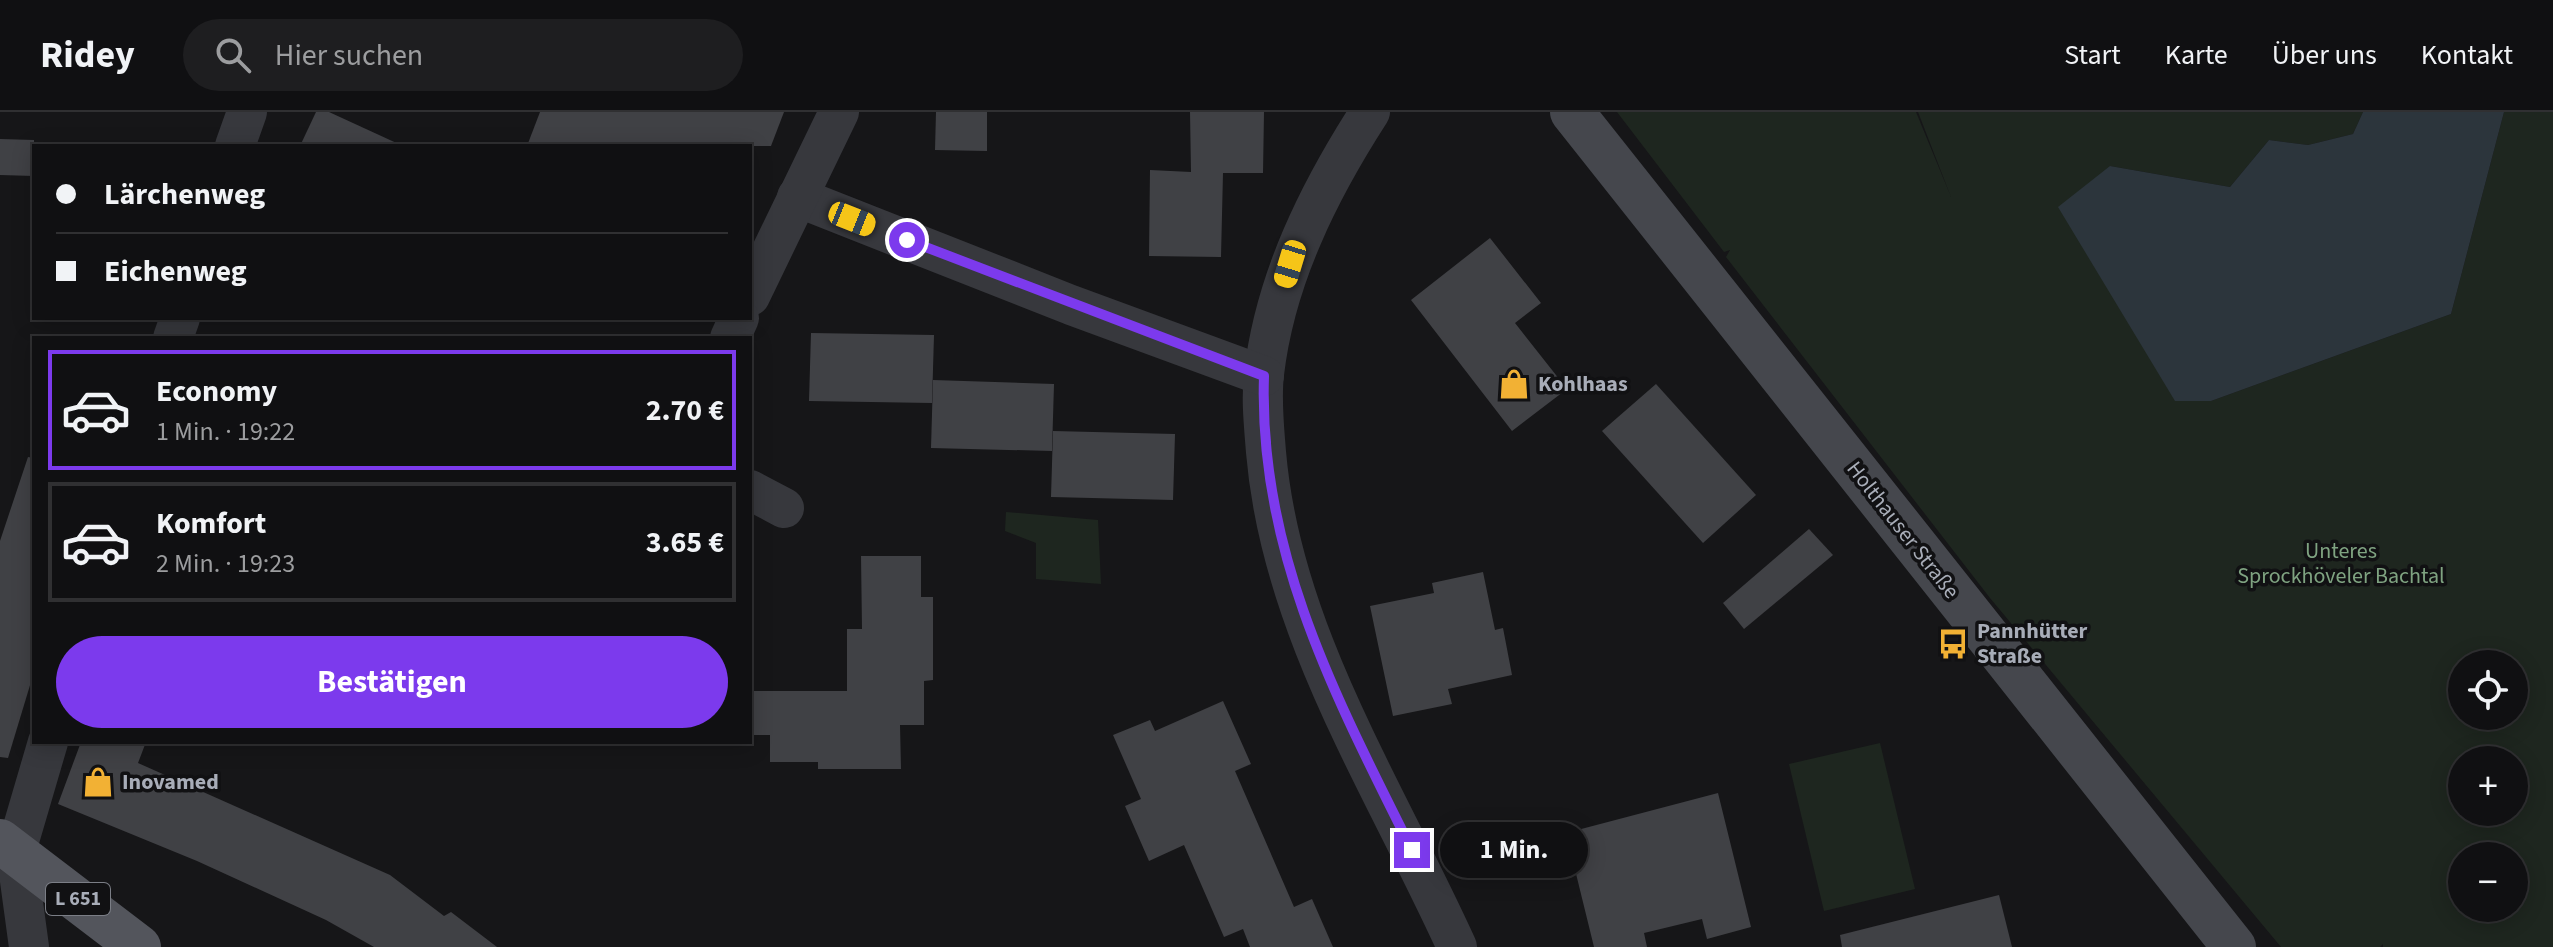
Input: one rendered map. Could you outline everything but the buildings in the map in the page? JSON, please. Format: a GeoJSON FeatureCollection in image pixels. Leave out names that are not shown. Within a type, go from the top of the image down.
{"type":"FeatureCollection","features":[{"type":"Feature","properties":{"kind":"main road","name":"L 651"},"geometry":{"type":"LineString","coordinates":[[8,846],[139,947]]}},
{"type":"Feature","properties":{"kind":"street"},"geometry":{"type":"LineString","coordinates":[[236,144],[247,112]]}},
{"type":"Feature","properties":{"kind":"street"},"geometry":{"type":"LineString","coordinates":[[752,292],[839,112]]}},
{"type":"Feature","properties":{"kind":"street"},"geometry":{"type":"LineString","coordinates":[[1370,112],[1326,188],[1290,264],[1264,376],[1267,467],[1288,571],[1317,652],[1457,947]]}},
{"type":"Feature","properties":{"kind":"street","name":"Holthauser Straße"},"geometry":{"type":"LineString","coordinates":[[1572,112],[2234,947]]}},
{"type":"Feature","properties":{"kind":"street"},"geometry":{"type":"LineString","coordinates":[[797,197],[1264,376]]}},
{"type":"Feature","properties":{"kind":"street"},"geometry":{"type":"LineString","coordinates":[[29,947],[8,846],[47,744]]}},
{"type":"Feature","properties":{"kind":"green space","name":"Unteres Sprockhöveler Bachtal"},"geometry":{"type":"Polygon","coordinates":[[[1617,112],[1916,112],[1951,197],[1918,112],[2363,112],[2353,134],[2308,145],[2269,140],[2230,187],[2110,166],[2211,401],[2451,314],[2504,112],[2553,112],[2553,947],[2383,947],[2383,944],[2380,947],[2281,947],[1990,598],[1726,257],[1730,250],[1724,252],[1617,112]]]}},
{"type":"Feature","properties":{"kind":"green space"},"geometry":{"type":"Polygon","coordinates":[[[1006,512],[1098,520],[1101,584],[1036,579],[1036,543],[1005,531],[1006,512]]]}},
{"type":"Feature","properties":{"kind":"green space"},"geometry":{"type":"Polygon","coordinates":[[[1880,743],[1915,889],[1824,911],[1789,764],[1880,743]]]}},
{"type":"Feature","properties":{"kind":"shaded area"},"geometry":{"type":"Polygon","coordinates":[[[2363,112],[2504,112],[2451,314],[2211,401],[2175,401],[2058,207],[2110,166],[2230,187],[2269,140],[2308,145],[2353,134],[2363,112]]]}},
{"type":"Feature","properties":{"kind":"place","name":"Kohlhaas"},"geometry":{"type":"Point","coordinates":[1514,384]}},
{"type":"Feature","properties":{"kind":"place","name":"Pannhütter Straße"},"geometry":{"type":"Point","coordinates":[1953,644]}},
{"type":"Feature","properties":{"kind":"place","name":"Inovamed"},"geometry":{"type":"Point","coordinates":[98,782]}},
{"type":"Feature","properties":{"kind":"route"},"geometry":{"type":"LineString","coordinates":[[907,240],[1264,376],[1267,467],[1288,571],[1317,652],[1412,850]]}}]}
